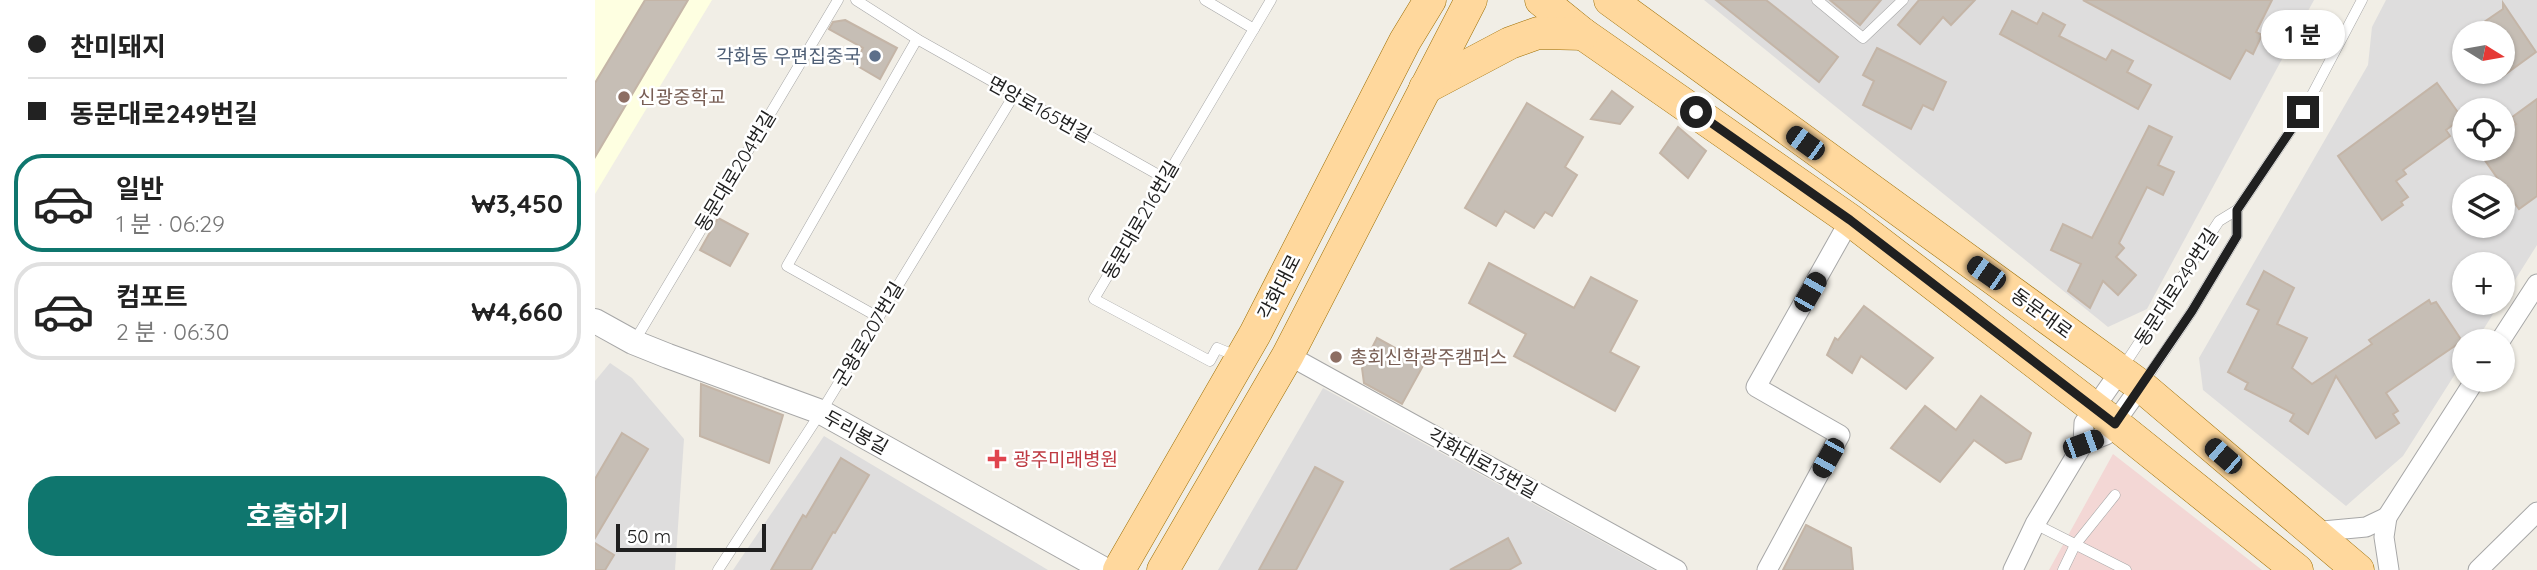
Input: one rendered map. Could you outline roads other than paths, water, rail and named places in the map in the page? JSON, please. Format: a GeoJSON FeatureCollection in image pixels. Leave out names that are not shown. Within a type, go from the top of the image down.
{"type":"FeatureCollection","features":[{"type":"Feature","properties":{"kind":"main road","name":"각화대로"},"geometry":{"type":"LineString","coordinates":[[1119,570],[1241,358],[1405,41],[1430,0]]}},
{"type":"Feature","properties":{"kind":"main road","name":"각화대로"},"geometry":{"type":"LineString","coordinates":[[1163,570],[1289,355],[1471,0]]}},
{"type":"Feature","properties":{"kind":"main road"},"geometry":{"type":"LineString","coordinates":[[1541,0],[1583,34],[1850,220],[2104,416],[2288,567]]}},
{"type":"Feature","properties":{"kind":"main road","name":"동문대로"},"geometry":{"type":"LineString","coordinates":[[1610,0],[1641,14],[2131,378],[2358,570]]}},
{"type":"Feature","properties":{"kind":"main road"},"geometry":{"type":"LineString","coordinates":[[1425,88],[1510,43],[1538,33],[1583,34]]}},
{"type":"Feature","properties":{"kind":"street"},"geometry":{"type":"LineString","coordinates":[[1767,570],[1840,435],[1756,387],[1850,220]]}},
{"type":"Feature","properties":{"kind":"street"},"geometry":{"type":"LineString","coordinates":[[2508,329],[2537,284]]}},
{"type":"Feature","properties":{"kind":"street","name":"두리봉길"},"geometry":{"type":"LineString","coordinates":[[595,321],[633,342],[821,412],[1105,570]]}},
{"type":"Feature","properties":{"kind":"street","name":"각화대로13번길"},"geometry":{"type":"LineString","coordinates":[[1289,355],[1677,570]]}},
{"type":"Feature","properties":{"kind":"street"},"geometry":{"type":"LineString","coordinates":[[2013,570],[2035,524],[2083,444],[2084,423],[2104,416],[2131,378]]}},
{"type":"Feature","properties":{"kind":"street"},"geometry":{"type":"LineString","coordinates":[[2389,570],[2384,537],[2387,517],[2467,392]]}},
{"type":"Feature","properties":{"kind":"street"},"geometry":{"type":"LineString","coordinates":[[2478,570],[2537,512]]}},
{"type":"Feature","properties":{"kind":"street"},"geometry":{"type":"LineString","coordinates":[[2312,532],[2366,527],[2387,517]]}},
{"type":"Feature","properties":{"kind":"lane","name":"동문대로204번길"},"geometry":{"type":"LineString","coordinates":[[633,342],[838,0]]}},
{"type":"Feature","properties":{"kind":"lane","name":"면앙로165번길"},"geometry":{"type":"LineString","coordinates":[[856,0],[1014,95],[1164,178]]}},
{"type":"Feature","properties":{"kind":"lane"},"geometry":{"type":"LineString","coordinates":[[1205,0],[1254,29]]}},
{"type":"Feature","properties":{"kind":"lane","name":"동문대로216번길"},"geometry":{"type":"LineString","coordinates":[[1241,358],[1217,348],[1210,361],[1094,299],[1271,0]]}},
{"type":"Feature","properties":{"kind":"lane"},"geometry":{"type":"LineString","coordinates":[[1817,0],[1863,38],[1903,0]]}},
{"type":"Feature","properties":{"kind":"lane","name":"동문대로249번길"},"geometry":{"type":"LineString","coordinates":[[2131,378],[2219,221],[2237,210],[2303,112],[2358,1]]}},
{"type":"Feature","properties":{"kind":"lane"},"geometry":{"type":"LineString","coordinates":[[879,317],[787,266],[917,38]]}},
{"type":"Feature","properties":{"kind":"lane","name":"군왕로207번길"},"geometry":{"type":"LineString","coordinates":[[718,570],[821,412],[1014,95]]}},
{"type":"Feature","properties":{"kind":"lane","name":"동문대로249번길"},"geometry":{"type":"LineString","coordinates":[[2131,378],[2192,311],[2237,236],[2237,210]]}},
{"type":"Feature","properties":{"kind":"lane"},"geometry":{"type":"LineString","coordinates":[[2063,570],[2075,545],[2115,495]]}},
{"type":"Feature","properties":{"kind":"lane"},"geometry":{"type":"LineString","coordinates":[[2035,524],[2126,570]]}},
{"type":"Feature","properties":{"kind":"place","name":"각화동 우편집중국"},"geometry":{"type":"Point","coordinates":[875,56]}},
{"type":"Feature","properties":{"kind":"place","name":"신광중학교"},"geometry":{"type":"Point","coordinates":[624,97]}},
{"type":"Feature","properties":{"kind":"place","name":"총회신학광주캠퍼스"},"geometry":{"type":"Point","coordinates":[1336,357]}},
{"type":"Feature","properties":{"kind":"place","name":"광주미래병원"},"geometry":{"type":"Point","coordinates":[997,459]}}]}
